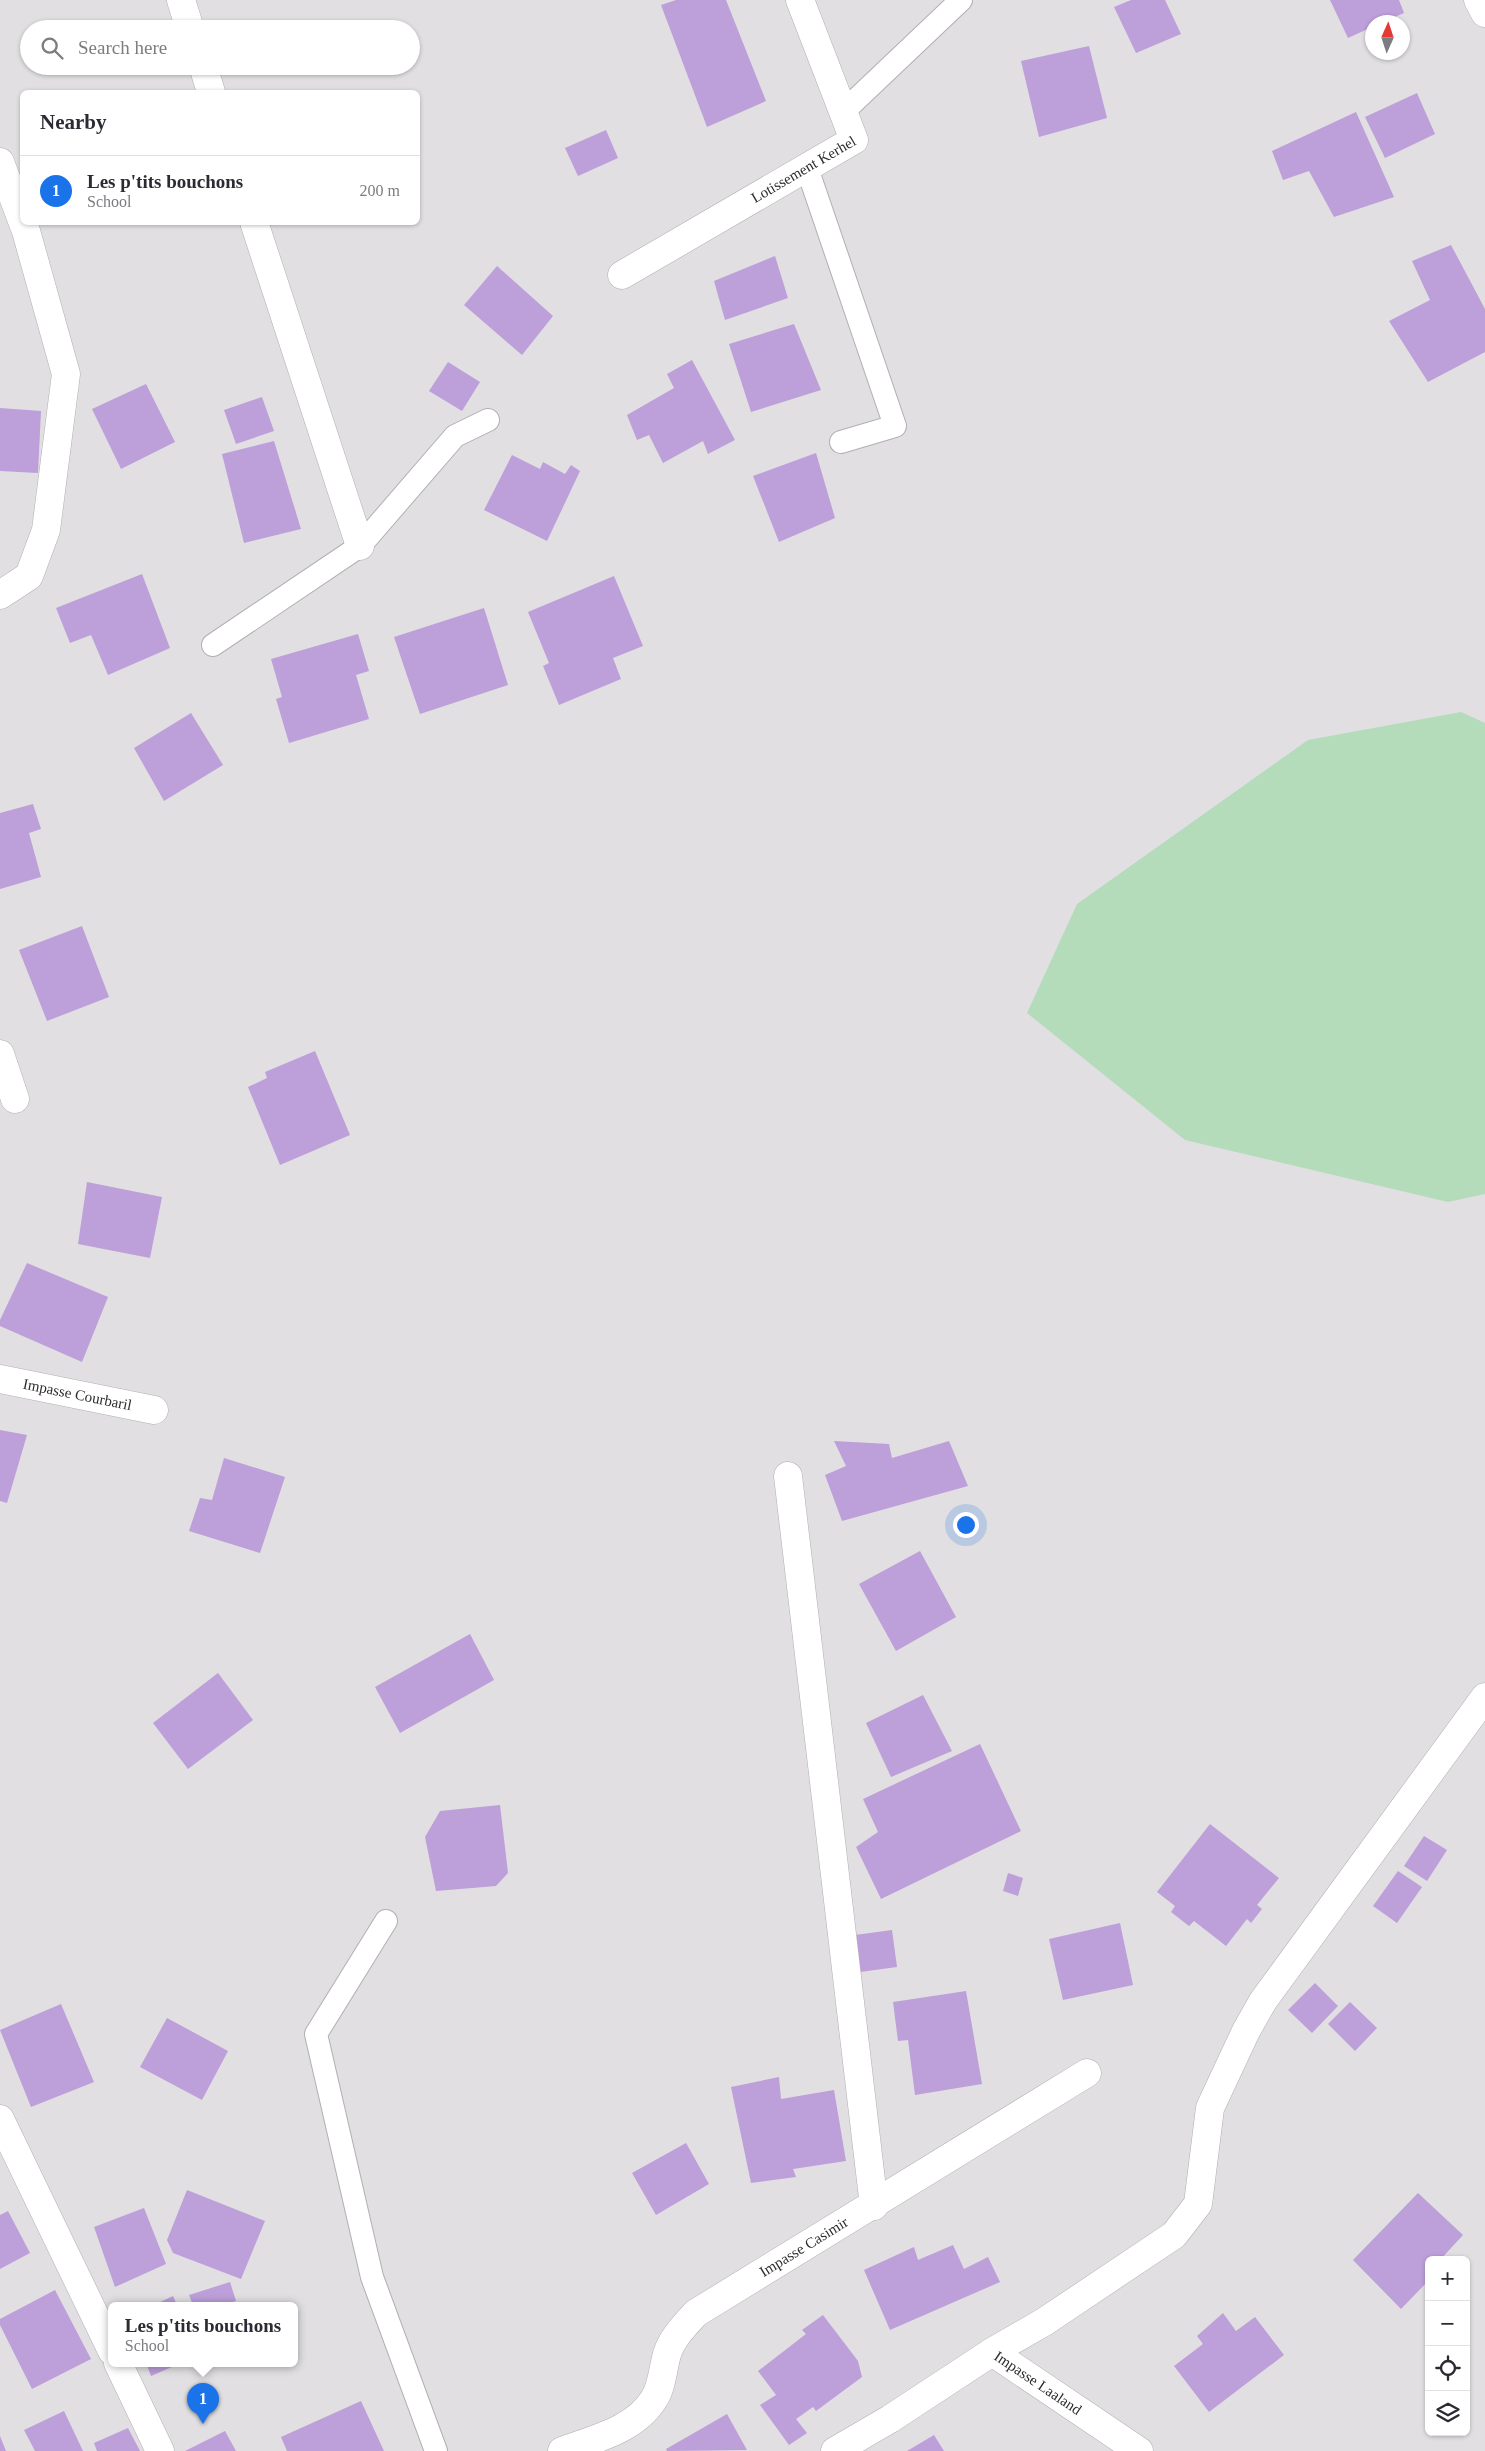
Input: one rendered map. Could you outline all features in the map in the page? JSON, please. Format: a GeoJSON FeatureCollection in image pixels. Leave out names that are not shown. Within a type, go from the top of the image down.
{"type":"FeatureCollection","features":[{"type":"Feature","properties":{"kind":"street"},"geometry":{"type":"LineString","coordinates":[[181,0],[187,20]]}},
{"type":"Feature","properties":{"kind":"street","name":"Lotissement Kerhel"},"geometry":{"type":"LineString","coordinates":[[622,275],[854,140],[800,0]]}},
{"type":"Feature","properties":{"kind":"street"},"geometry":{"type":"LineString","coordinates":[[1478,0],[1485,13]]}},
{"type":"Feature","properties":{"kind":"street"},"geometry":{"type":"LineString","coordinates":[[206,75],[210,90]]}},
{"type":"Feature","properties":{"kind":"street"},"geometry":{"type":"LineString","coordinates":[[0,162],[20,215]]}},
{"type":"Feature","properties":{"kind":"street"},"geometry":{"type":"LineString","coordinates":[[0,595],[29,576],[46,530],[66,374],[24,225]]}},
{"type":"Feature","properties":{"kind":"street"},"geometry":{"type":"LineString","coordinates":[[255,225],[360,546]]}},
{"type":"Feature","properties":{"kind":"street"},"geometry":{"type":"LineString","coordinates":[[0,1054],[15,1099]]}},
{"type":"Feature","properties":{"kind":"street","name":"Impasse Courbaril"},"geometry":{"type":"LineString","coordinates":[[0,1379],[154,1410]]}},
{"type":"Feature","properties":{"kind":"street"},"geometry":{"type":"LineString","coordinates":[[788,1476],[874,2206]]}},
{"type":"Feature","properties":{"kind":"street"},"geometry":{"type":"LineString","coordinates":[[992,2352],[1044,2322],[1174,2235],[1189,2217],[1198,2204],[1210,2108],[1246,2031],[1263,2001],[1485,1697]]}},
{"type":"Feature","properties":{"kind":"street","name":"Impasse Casimir"},"geometry":{"type":"LineString","coordinates":[[562,2451],[617,2430],[644,2412],[655,2398],[668,2352],[680,2332],[696,2313],[874,2206],[1087,2073]]}},
{"type":"Feature","properties":{"kind":"street"},"geometry":{"type":"LineString","coordinates":[[0,2120],[108,2343]]}},
{"type":"Feature","properties":{"kind":"street","name":"Impasse Laaland"},"geometry":{"type":"LineString","coordinates":[[835,2451],[890,2419],[992,2352],[1139,2451]]}},
{"type":"Feature","properties":{"kind":"street"},"geometry":{"type":"LineString","coordinates":[[120,2367],[160,2451]]}},
{"type":"Feature","properties":{"kind":"lane"},"geometry":{"type":"LineString","coordinates":[[843,112],[961,0]]}},
{"type":"Feature","properties":{"kind":"lane"},"geometry":{"type":"LineString","coordinates":[[807,168],[895,426],[840,442]]}},
{"type":"Feature","properties":{"kind":"lane"},"geometry":{"type":"LineString","coordinates":[[213,645],[360,546],[455,436],[488,420]]}},
{"type":"Feature","properties":{"kind":"lane"},"geometry":{"type":"LineString","coordinates":[[386,1921],[316,2034],[372,2277],[436,2451]]}},
{"type":"Feature","properties":{"kind":"green space"},"geometry":{"type":"Polygon","coordinates":[[[1461,712],[1485,723],[1485,1194],[1448,1202],[1185,1140],[1027,1013],[1077,904],[1308,740],[1461,712]]]}},
{"type":"Feature","properties":{"kind":"building"},"geometry":{"type":"Polygon","coordinates":[[[676,0],[726,0],[766,101],[707,127],[661,5],[676,0]]]}},
{"type":"Feature","properties":{"kind":"building"},"geometry":{"type":"Polygon","coordinates":[[[1131,0],[1165,0],[1181,34],[1136,53],[1114,7],[1131,0]]]}},
{"type":"Feature","properties":{"kind":"building"},"geometry":{"type":"Polygon","coordinates":[[[1330,0],[1399,0],[1404,13],[1399,15],[1365,15],[1365,30],[1348,38],[1330,0]]]}},
{"type":"Feature","properties":{"kind":"building"},"geometry":{"type":"Polygon","coordinates":[[[1089,46],[1107,118],[1039,137],[1021,61],[1089,46]]]}},
{"type":"Feature","properties":{"kind":"building"},"geometry":{"type":"Polygon","coordinates":[[[1417,93],[1435,134],[1385,158],[1365,117],[1417,93]]]}},
{"type":"Feature","properties":{"kind":"building"},"geometry":{"type":"Polygon","coordinates":[[[1356,112],[1394,197],[1334,217],[1309,171],[1283,180],[1272,151],[1356,112]]]}},
{"type":"Feature","properties":{"kind":"building"},"geometry":{"type":"Polygon","coordinates":[[[606,130],[618,158],[578,176],[565,148],[606,130]]]}},
{"type":"Feature","properties":{"kind":"building"},"geometry":{"type":"Polygon","coordinates":[[[1451,245],[1485,309],[1485,352],[1428,382],[1389,321],[1430,300],[1412,261],[1451,245]]]}},
{"type":"Feature","properties":{"kind":"building"},"geometry":{"type":"Polygon","coordinates":[[[775,256],[788,298],[725,320],[714,281],[775,256]]]}},
{"type":"Feature","properties":{"kind":"building"},"geometry":{"type":"Polygon","coordinates":[[[497,266],[553,316],[522,355],[464,305],[497,266]]]}},
{"type":"Feature","properties":{"kind":"building"},"geometry":{"type":"Polygon","coordinates":[[[794,324],[821,390],[751,412],[729,344],[794,324]]]}},
{"type":"Feature","properties":{"kind":"building"},"geometry":{"type":"Polygon","coordinates":[[[692,360],[735,440],[708,454],[703,441],[663,463],[649,435],[637,440],[627,415],[674,388],[667,374],[692,360]]]}},
{"type":"Feature","properties":{"kind":"building"},"geometry":{"type":"Polygon","coordinates":[[[448,362],[480,382],[462,411],[429,391],[448,362]]]}},
{"type":"Feature","properties":{"kind":"building"},"geometry":{"type":"Polygon","coordinates":[[[146,384],[175,442],[121,469],[92,409],[146,384]]]}},
{"type":"Feature","properties":{"kind":"building"},"geometry":{"type":"Polygon","coordinates":[[[262,397],[274,431],[236,444],[224,410],[262,397]]]}},
{"type":"Feature","properties":{"kind":"building"},"geometry":{"type":"Polygon","coordinates":[[[0,408],[41,411],[38,473],[0,471],[0,408]]]}},
{"type":"Feature","properties":{"kind":"building"},"geometry":{"type":"Polygon","coordinates":[[[274,441],[301,529],[244,543],[222,454],[274,441]]]}},
{"type":"Feature","properties":{"kind":"building"},"geometry":{"type":"Polygon","coordinates":[[[816,453],[835,518],[779,542],[753,476],[816,453]]]}},
{"type":"Feature","properties":{"kind":"building"},"geometry":{"type":"Polygon","coordinates":[[[512,455],[540,469],[543,462],[565,474],[571,465],[580,471],[547,541],[484,510],[512,455]]]}},
{"type":"Feature","properties":{"kind":"building"},"geometry":{"type":"Polygon","coordinates":[[[142,574],[170,648],[108,675],[91,635],[70,643],[56,608],[142,574]]]}},
{"type":"Feature","properties":{"kind":"building"},"geometry":{"type":"Polygon","coordinates":[[[614,576],[643,646],[613,658],[621,679],[559,705],[543,666],[549,663],[528,612],[614,576]]]}},
{"type":"Feature","properties":{"kind":"building"},"geometry":{"type":"Polygon","coordinates":[[[484,608],[508,685],[420,714],[394,637],[484,608]]]}},
{"type":"Feature","properties":{"kind":"building"},"geometry":{"type":"Polygon","coordinates":[[[358,634],[369,671],[356,675],[369,719],[289,743],[276,699],[282,697],[271,659],[358,634]]]}},
{"type":"Feature","properties":{"kind":"building"},"geometry":{"type":"Polygon","coordinates":[[[191,713],[223,765],[164,801],[134,748],[191,713]]]}},
{"type":"Feature","properties":{"kind":"building"},"geometry":{"type":"Polygon","coordinates":[[[33,804],[41,829],[29,833],[41,877],[0,889],[0,813],[33,804]]]}},
{"type":"Feature","properties":{"kind":"building"},"geometry":{"type":"Polygon","coordinates":[[[82,926],[109,997],[47,1021],[19,950],[82,926]]]}},
{"type":"Feature","properties":{"kind":"building"},"geometry":{"type":"Polygon","coordinates":[[[315,1051],[350,1135],[280,1165],[248,1087],[267,1078],[265,1072],[315,1051]]]}},
{"type":"Feature","properties":{"kind":"building"},"geometry":{"type":"Polygon","coordinates":[[[87,1182],[162,1197],[150,1258],[78,1244],[87,1182]]]}},
{"type":"Feature","properties":{"kind":"building"},"geometry":{"type":"Polygon","coordinates":[[[27,1263],[108,1297],[82,1362],[0,1326],[0,1320],[27,1263]]]}},
{"type":"Feature","properties":{"kind":"building"},"geometry":{"type":"Polygon","coordinates":[[[0,1430],[27,1435],[7,1503],[0,1501],[0,1430]]]}},
{"type":"Feature","properties":{"kind":"building"},"geometry":{"type":"Polygon","coordinates":[[[834,1441],[889,1444],[892,1458],[949,1441],[968,1486],[842,1521],[825,1475],[846,1466],[834,1441]]]}},
{"type":"Feature","properties":{"kind":"building"},"geometry":{"type":"Polygon","coordinates":[[[224,1458],[285,1477],[260,1553],[189,1531],[200,1498],[212,1500],[224,1458]]]}},
{"type":"Feature","properties":{"kind":"building"},"geometry":{"type":"Polygon","coordinates":[[[920,1551],[956,1617],[896,1651],[859,1584],[920,1551]]]}},
{"type":"Feature","properties":{"kind":"building"},"geometry":{"type":"Polygon","coordinates":[[[470,1634],[494,1680],[400,1733],[375,1687],[470,1634]]]}},
{"type":"Feature","properties":{"kind":"building"},"geometry":{"type":"Polygon","coordinates":[[[218,1673],[253,1720],[188,1769],[153,1723],[218,1673]]]}},
{"type":"Feature","properties":{"kind":"building"},"geometry":{"type":"Polygon","coordinates":[[[923,1695],[952,1751],[891,1777],[866,1723],[923,1695]]]}},
{"type":"Feature","properties":{"kind":"building"},"geometry":{"type":"Polygon","coordinates":[[[980,1744],[1021,1831],[881,1899],[856,1847],[878,1832],[863,1799],[980,1744]]]}},
{"type":"Feature","properties":{"kind":"building"},"geometry":{"type":"Polygon","coordinates":[[[500,1805],[508,1873],[496,1886],[436,1891],[425,1837],[440,1811],[500,1805]]]}},
{"type":"Feature","properties":{"kind":"building"},"geometry":{"type":"Polygon","coordinates":[[[1210,1824],[1279,1878],[1257,1905],[1262,1909],[1251,1923],[1247,1919],[1226,1946],[1194,1921],[1189,1926],[1171,1912],[1175,1906],[1157,1892],[1210,1824]]]}},
{"type":"Feature","properties":{"kind":"building"},"geometry":{"type":"Polygon","coordinates":[[[1424,1836],[1447,1850],[1427,1881],[1404,1866],[1424,1836]]]}},
{"type":"Feature","properties":{"kind":"building"},"geometry":{"type":"Polygon","coordinates":[[[1398,1871],[1422,1887],[1397,1923],[1373,1906],[1398,1871]]]}},
{"type":"Feature","properties":{"kind":"building"},"geometry":{"type":"Polygon","coordinates":[[[1008,1873],[1023,1878],[1018,1896],[1003,1891],[1008,1873]]]}},
{"type":"Feature","properties":{"kind":"building"},"geometry":{"type":"Polygon","coordinates":[[[1120,1923],[1133,1985],[1063,2000],[1049,1939],[1120,1923]]]}},
{"type":"Feature","properties":{"kind":"building"},"geometry":{"type":"Polygon","coordinates":[[[892,1930],[897,1967],[860,1972],[855,1935],[892,1930]]]}},
{"type":"Feature","properties":{"kind":"building"},"geometry":{"type":"Polygon","coordinates":[[[1315,1983],[1338,2006],[1312,2033],[1288,2010],[1315,1983]]]}},
{"type":"Feature","properties":{"kind":"building"},"geometry":{"type":"Polygon","coordinates":[[[966,1991],[982,2084],[915,2095],[908,2040],[898,2041],[893,2002],[966,1991]]]}},
{"type":"Feature","properties":{"kind":"building"},"geometry":{"type":"Polygon","coordinates":[[[1350,2002],[1377,2028],[1355,2051],[1328,2024],[1350,2002]]]}},
{"type":"Feature","properties":{"kind":"building"},"geometry":{"type":"Polygon","coordinates":[[[61,2004],[94,2082],[31,2107],[0,2030],[61,2004]]]}},
{"type":"Feature","properties":{"kind":"building"},"geometry":{"type":"Polygon","coordinates":[[[167,2018],[228,2051],[202,2100],[140,2067],[167,2018]]]}},
{"type":"Feature","properties":{"kind":"building"},"geometry":{"type":"Polygon","coordinates":[[[779,2077],[781,2099],[834,2090],[846,2161],[793,2169],[796,2177],[751,2183],[731,2087],[779,2077]]]}},
{"type":"Feature","properties":{"kind":"building"},"geometry":{"type":"Polygon","coordinates":[[[686,2143],[709,2184],[656,2215],[632,2173],[686,2143]]]}},
{"type":"Feature","properties":{"kind":"building"},"geometry":{"type":"Polygon","coordinates":[[[187,2190],[265,2221],[241,2279],[173,2253],[167,2240],[187,2190]]]}},
{"type":"Feature","properties":{"kind":"building"},"geometry":{"type":"Polygon","coordinates":[[[1418,2193],[1463,2235],[1444,2256],[1425,2256],[1425,2284],[1401,2309],[1353,2260],[1418,2193]]]}},
{"type":"Feature","properties":{"kind":"building"},"geometry":{"type":"Polygon","coordinates":[[[144,2208],[166,2264],[115,2287],[94,2227],[144,2208]]]}},
{"type":"Feature","properties":{"kind":"building"},"geometry":{"type":"Polygon","coordinates":[[[8,2211],[30,2253],[0,2269],[0,2215],[8,2211]]]}},
{"type":"Feature","properties":{"kind":"building"},"geometry":{"type":"Polygon","coordinates":[[[953,2245],[964,2269],[988,2257],[1000,2282],[890,2330],[864,2270],[914,2247],[918,2260],[953,2245]]]}},
{"type":"Feature","properties":{"kind":"building"},"geometry":{"type":"Polygon","coordinates":[[[230,2282],[236,2301],[192,2302],[189,2295],[230,2282]]]}},
{"type":"Feature","properties":{"kind":"building"},"geometry":{"type":"Polygon","coordinates":[[[55,2290],[91,2359],[32,2389],[0,2325],[0,2319],[55,2290]]]}},
{"type":"Feature","properties":{"kind":"building"},"geometry":{"type":"Polygon","coordinates":[[[173,2296],[176,2302],[160,2302],[173,2296]]]}},
{"type":"Feature","properties":{"kind":"building"},"geometry":{"type":"Polygon","coordinates":[[[1223,2313],[1236,2331],[1255,2317],[1284,2355],[1209,2412],[1174,2366],[1203,2344],[1197,2336],[1223,2313]]]}},
{"type":"Feature","properties":{"kind":"building"},"geometry":{"type":"Polygon","coordinates":[[[823,2315],[858,2361],[862,2377],[816,2411],[813,2407],[796,2419],[807,2433],[789,2445],[760,2405],[776,2395],[758,2371],[806,2334],[802,2330],[823,2315]]]}},
{"type":"Feature","properties":{"kind":"building"},"geometry":{"type":"Polygon","coordinates":[[[148,2367],[172,2367],[151,2376],[148,2367]]]}},
{"type":"Feature","properties":{"kind":"building"},"geometry":{"type":"Polygon","coordinates":[[[361,2401],[384,2451],[287,2451],[281,2437],[361,2401]]]}},
{"type":"Feature","properties":{"kind":"building"},"geometry":{"type":"Polygon","coordinates":[[[64,2411],[83,2451],[35,2451],[24,2430],[64,2411]]]}},
{"type":"Feature","properties":{"kind":"building"},"geometry":{"type":"Polygon","coordinates":[[[727,2414],[747,2450],[667,2451],[666,2449],[727,2414]]]}},
{"type":"Feature","properties":{"kind":"building"},"geometry":{"type":"Polygon","coordinates":[[[128,2428],[140,2451],[97,2451],[94,2443],[128,2428]]]}},
{"type":"Feature","properties":{"kind":"building"},"geometry":{"type":"Polygon","coordinates":[[[225,2431],[236,2451],[185,2451],[225,2431]]]}},
{"type":"Feature","properties":{"kind":"building"},"geometry":{"type":"Polygon","coordinates":[[[934,2435],[944,2451],[907,2451],[934,2435]]]}},
{"type":"Feature","properties":{"kind":"building"},"geometry":{"type":"Polygon","coordinates":[[[0,2436],[6,2451],[0,2451],[0,2436]]]}},
{"type":"Feature","properties":{"kind":"place","name":"Les p'tits bouchons"},"geometry":{"type":"Point","coordinates":[203,2424]}}]}
